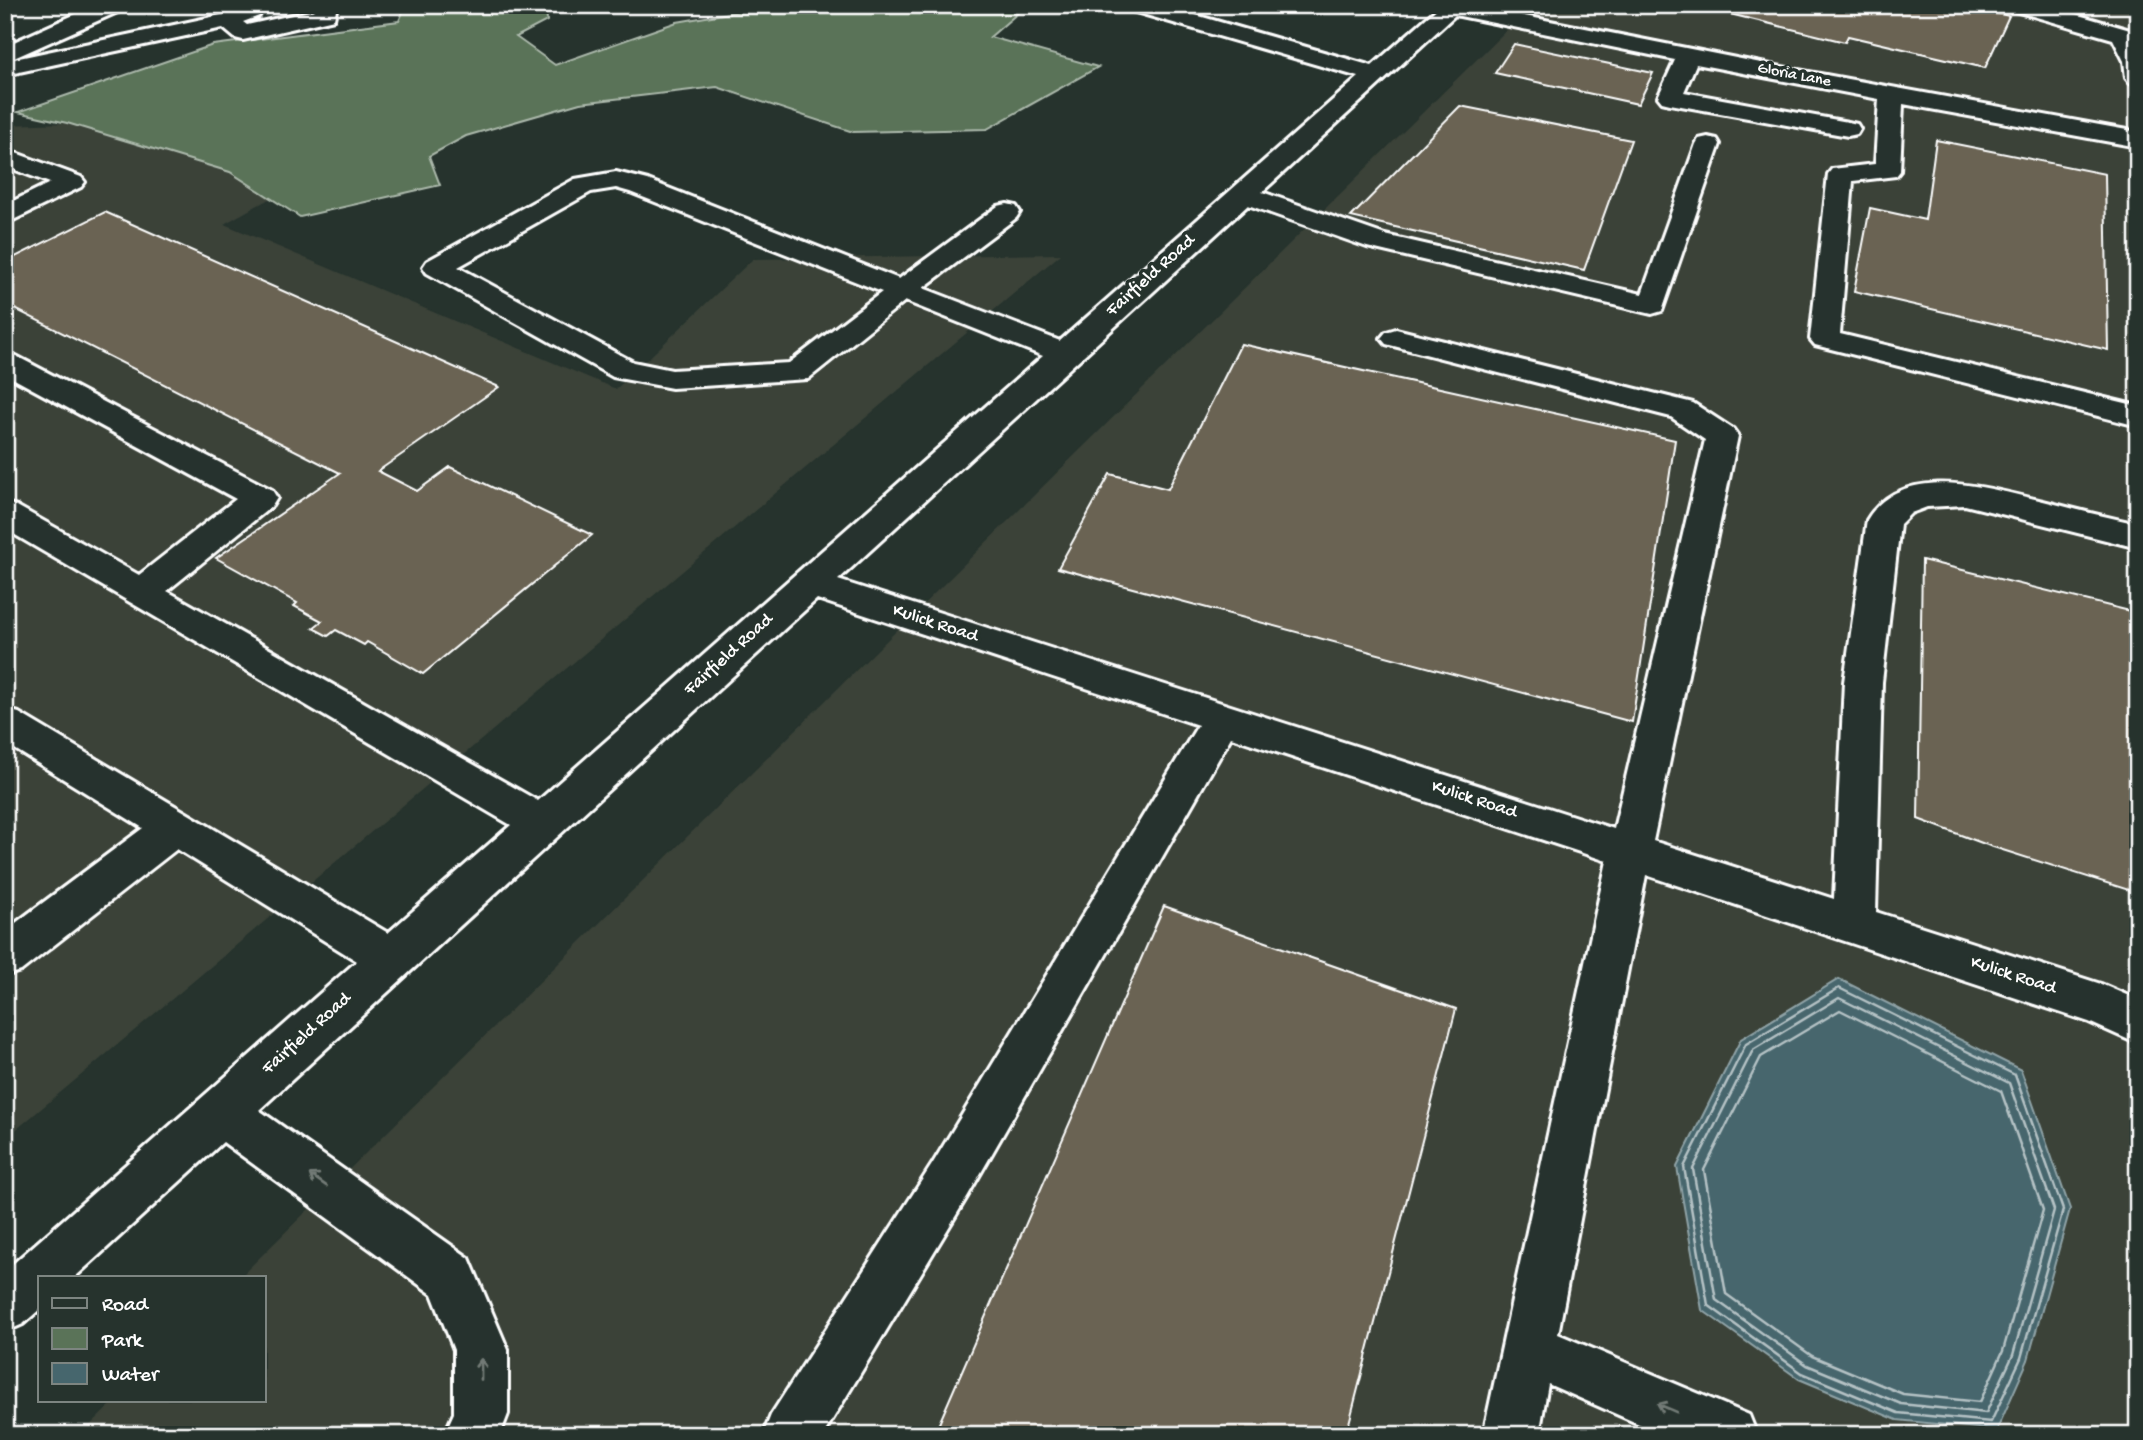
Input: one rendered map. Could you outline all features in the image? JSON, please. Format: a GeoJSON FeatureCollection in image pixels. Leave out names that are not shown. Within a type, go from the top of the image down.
{"type":"FeatureCollection","features":[{"type":"Feature","properties":{"kind":"main road"},"geometry":{"type":"LineString","coordinates":[[5,55],[114,5]]}},
{"type":"Feature","properties":{"kind":"main road"},"geometry":{"type":"LineString","coordinates":[[117,45],[205,5]]}},
{"type":"Feature","properties":{"kind":"main road"},"geometry":{"type":"LineString","coordinates":[[5,68],[117,45],[245,13],[243,33],[326,14],[326,5]]}},
{"type":"Feature","properties":{"kind":"main road"},"geometry":{"type":"LineString","coordinates":[[1137,5],[1376,75]]}},
{"type":"Feature","properties":{"kind":"main road"},"geometry":{"type":"LineString","coordinates":[[2020,5],[2122,35],[2136,61],[2138,78]]}},
{"type":"Feature","properties":{"kind":"main road","name":"Fairfield Road"},"geometry":{"type":"LineString","coordinates":[[39,1276],[1452,7]]}},
{"type":"Feature","properties":{"kind":"main road","name":"Gloria Lane"},"geometry":{"type":"LineString","coordinates":[[1452,7],[1688,55],[2138,140]]}},
{"type":"Feature","properties":{"kind":"main road"},"geometry":{"type":"LineString","coordinates":[[1688,55],[1670,97],[1848,129]]}},
{"type":"Feature","properties":{"kind":"main road"},"geometry":{"type":"LineString","coordinates":[[1891,94],[1887,171],[1841,174],[1825,339],[2138,416]]}},
{"type":"Feature","properties":{"kind":"main road"},"geometry":{"type":"LineString","coordinates":[[1242,194],[1377,240],[1652,305],[1708,144]]}},
{"type":"Feature","properties":{"kind":"main road"},"geometry":{"type":"LineString","coordinates":[[5,157],[72,182],[5,216]]}},
{"type":"Feature","properties":{"kind":"main road"},"geometry":{"type":"LineString","coordinates":[[1007,212],[902,290],[797,372],[672,379],[624,370],[437,267],[584,185],[615,180],[639,186],[902,290],[1065,354]]}},
{"type":"Feature","properties":{"kind":"main road"},"geometry":{"type":"LineString","coordinates":[[1396,338],[1682,410],[1722,436],[1630,851],[1511,1435]]}},
{"type":"Feature","properties":{"kind":"main road"},"geometry":{"type":"LineString","coordinates":[[5,362],[260,498],[142,592]]}},
{"type":"Feature","properties":{"kind":"main road"},"geometry":{"type":"LineString","coordinates":[[1854,924],[1863,682],[1884,520],[1899,505],[1924,496],[1965,494],[2138,536]]}},
{"type":"Feature","properties":{"kind":"main road"},"geometry":{"type":"LineString","coordinates":[[5,514],[542,823]]}},
{"type":"Feature","properties":{"kind":"main road","name":"Kulick Road"},"geometry":{"type":"LineString","coordinates":[[808,583],[2101,1005],[2138,1023]]}},
{"type":"Feature","properties":{"kind":"main road"},"geometry":{"type":"LineString","coordinates":[[790,1435],[950,1180],[1222,718]]}},
{"type":"Feature","properties":{"kind":"main road"},"geometry":{"type":"LineString","coordinates":[[5,724],[391,958]]}},
{"type":"Feature","properties":{"kind":"main road"},"geometry":{"type":"LineString","coordinates":[[5,957],[175,827]]}},
{"type":"Feature","properties":{"kind":"main road"},"geometry":{"type":"LineString","coordinates":[[222,1112],[451,1276],[481,1350],[481,1415],[472,1435]]}},
{"type":"Feature","properties":{"kind":"main road","name":"Fairfield Road"},"geometry":{"type":"LineString","coordinates":[[5,1306],[38,1276]]}},
{"type":"Feature","properties":{"kind":"main road"},"geometry":{"type":"LineString","coordinates":[[1528,1348],[1729,1435]]}},
{"type":"Feature","properties":{"kind":"shaded area"},"geometry":{"type":"Polygon","coordinates":[[[1532,5],[2138,5],[2138,1435],[80,1435],[114,1402],[266,1402],[266,1276],[241,1276],[1532,5]]]}},
{"type":"Feature","properties":{"kind":"shaded area"},"geometry":{"type":"Polygon","coordinates":[[[67,123],[230,172],[271,198],[224,224],[616,389],[753,259],[1061,254],[5,1139],[5,125],[67,123]]]}},
{"type":"Feature","properties":{"kind":"green space"},"geometry":{"type":"Polygon","coordinates":[[[406,5],[546,5],[547,21],[516,37],[555,65],[677,22],[775,5],[1054,5],[1019,12],[990,37],[1098,67],[987,129],[853,132],[717,87],[580,103],[466,136],[429,156],[440,185],[300,217],[230,172],[67,123],[18,112],[213,45],[399,21],[406,5]]]}},
{"type":"Feature","properties":{"kind":"water"},"geometry":{"type":"Polygon","coordinates":[[[1839,979],[2021,1070],[2070,1209],[2028,1360],[1997,1430],[1897,1420],[1799,1379],[1702,1310],[1677,1167],[1741,1039],[1839,979]]]}},
{"type":"Feature","properties":{"kind":"building"},"geometry":{"type":"Polygon","coordinates":[[[1693,5],[1963,5],[2009,16],[1985,68],[1848,36],[1845,42],[1693,5]]]}},
{"type":"Feature","properties":{"kind":"building"},"geometry":{"type":"Polygon","coordinates":[[[1514,44],[1653,73],[1638,104],[1495,73],[1514,44]]]}},
{"type":"Feature","properties":{"kind":"building"},"geometry":{"type":"Polygon","coordinates":[[[1460,106],[1631,140],[1584,270],[1351,217],[1460,106]]]}},
{"type":"Feature","properties":{"kind":"building"},"geometry":{"type":"Polygon","coordinates":[[[1936,140],[2105,174],[2108,350],[1854,291],[1870,208],[1925,220],[1936,140]]]}},
{"type":"Feature","properties":{"kind":"building"},"geometry":{"type":"Polygon","coordinates":[[[105,212],[499,387],[378,471],[417,491],[450,467],[592,535],[423,674],[367,642],[364,645],[336,630],[328,636],[313,628],[322,621],[294,606],[297,603],[216,558],[340,473],[5,304],[5,262],[105,212]]]}},
{"type":"Feature","properties":{"kind":"building"},"geometry":{"type":"Polygon","coordinates":[[[1241,344],[1675,440],[1632,722],[1058,568],[1110,474],[1168,489],[1241,344]]]}},
{"type":"Feature","properties":{"kind":"building"},"geometry":{"type":"Polygon","coordinates":[[[1922,560],[2138,613],[2138,893],[1990,846],[1918,819],[1922,560]]]}},
{"type":"Feature","properties":{"kind":"building"},"geometry":{"type":"Polygon","coordinates":[[[1164,906],[1456,1009],[1346,1435],[934,1435],[1164,906]]]}},
{"type":"Feature","properties":{"kind":"tunnel"},"geometry":{"type":"LineString","coordinates":[[270,17],[294,5]]}}]}
